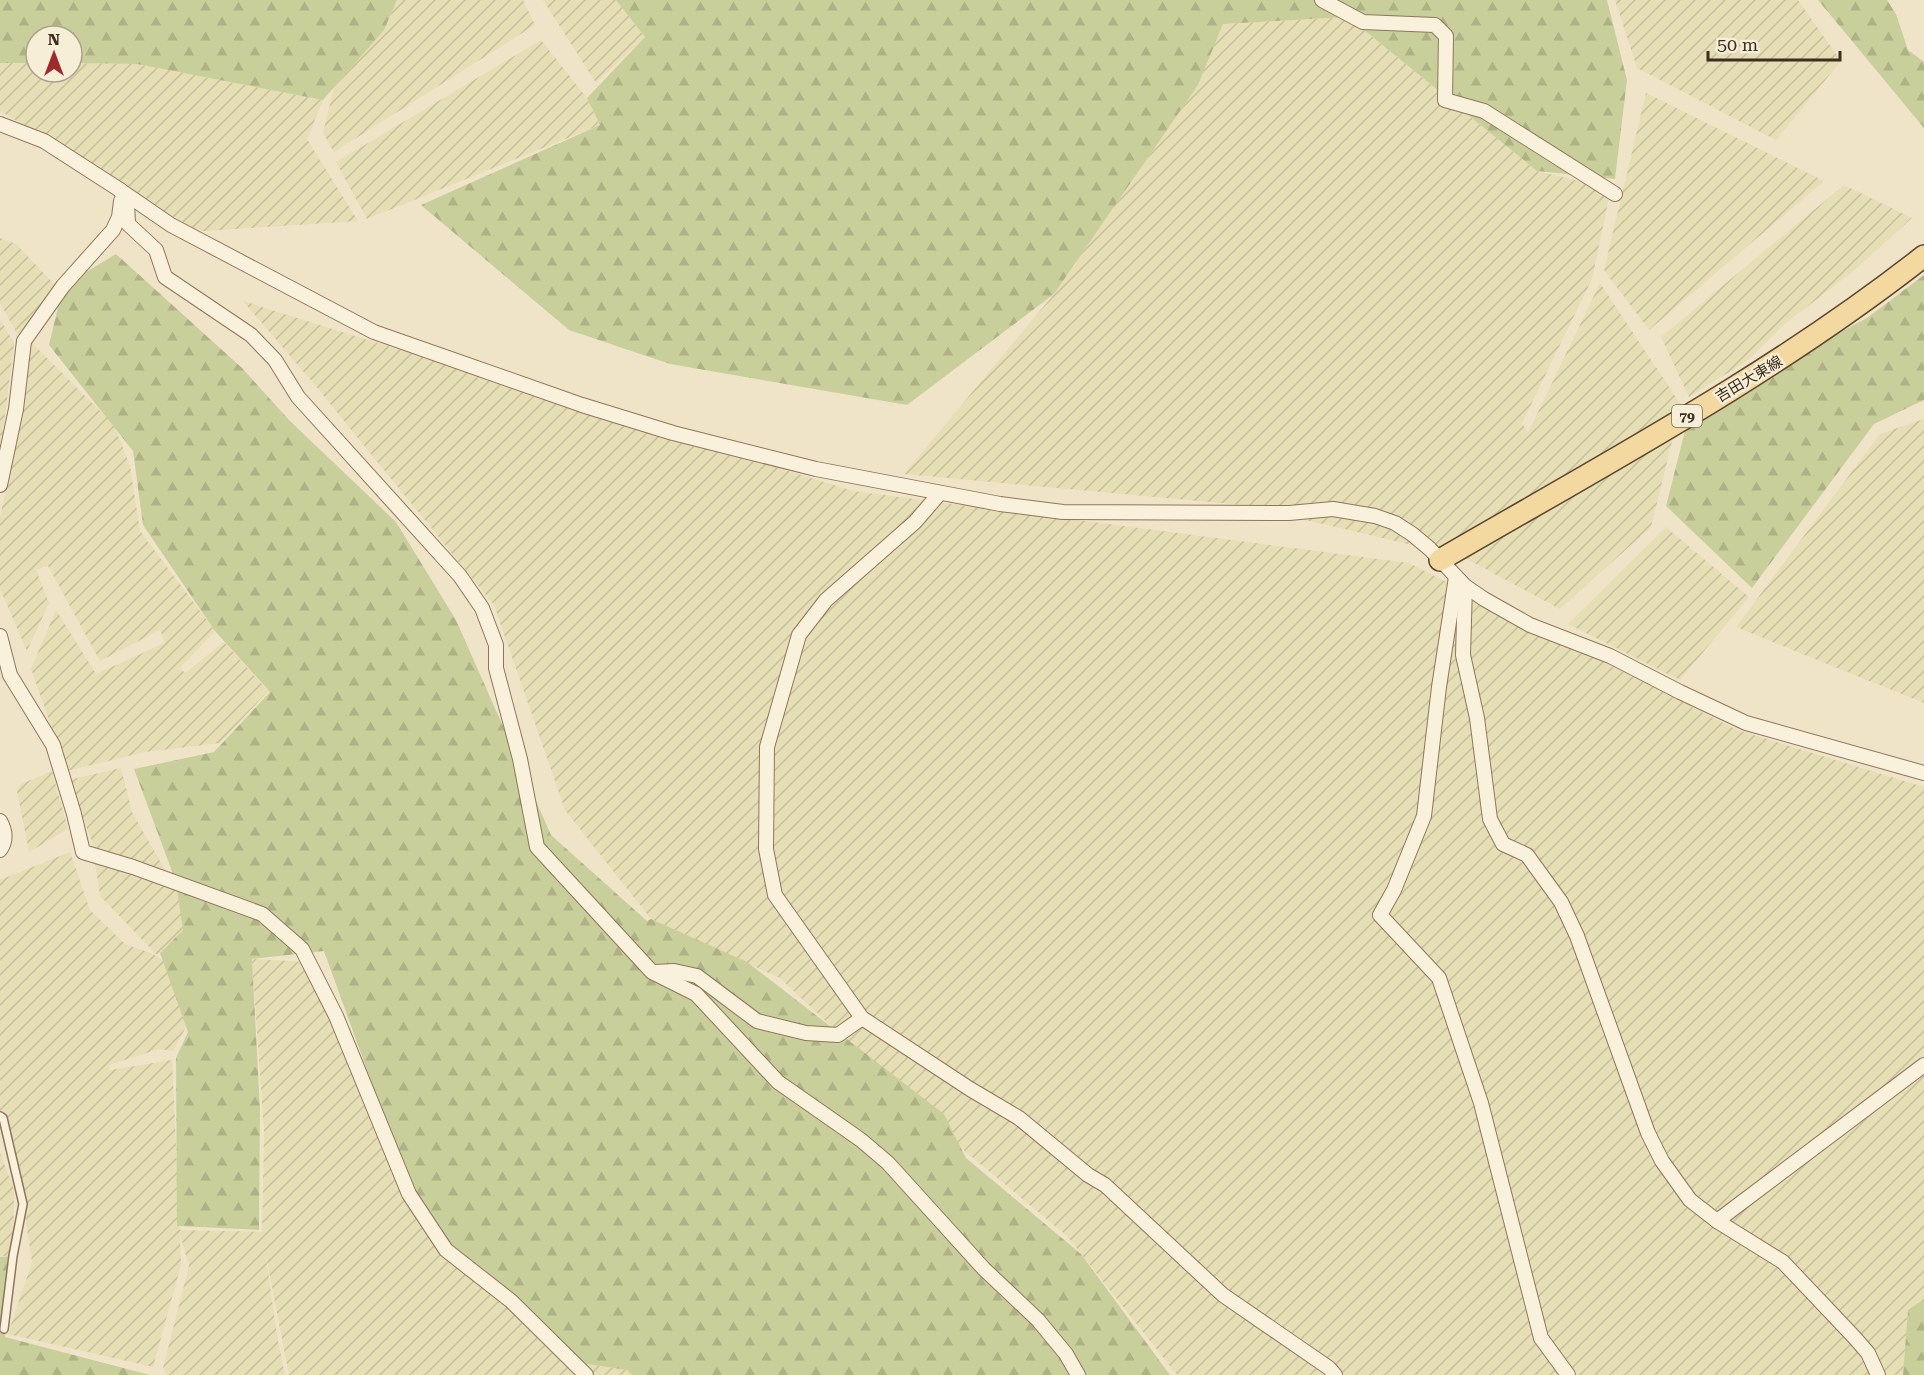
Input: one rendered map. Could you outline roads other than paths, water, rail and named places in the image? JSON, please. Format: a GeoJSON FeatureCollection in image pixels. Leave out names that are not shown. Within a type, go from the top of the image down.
{"type":"FeatureCollection","features":[{"type":"Feature","properties":{"kind":"main road","name":"吉田大東線"},"geometry":{"type":"LineString","coordinates":[[1440,560],[1778,361],[1887,285],[1924,256]]}},
{"type":"Feature","properties":{"kind":"street"},"geometry":{"type":"LineString","coordinates":[[1322,0],[1363,22],[1435,26],[1446,36],[1445,100],[1484,111],[1615,194]]}},
{"type":"Feature","properties":{"kind":"street"},"geometry":{"type":"LineString","coordinates":[[0,124],[44,141],[191,237],[374,332],[582,405],[674,433],[816,469],[1000,504],[1063,512],[1289,513],[1333,509],[1375,516],[1395,523],[1412,534],[1461,582],[1484,599],[1530,625],[1610,656],[1746,723],[1924,773]]}},
{"type":"Feature","properties":{"kind":"street"},"geometry":{"type":"LineString","coordinates":[[0,485],[16,409],[24,340],[63,286],[113,230],[119,217],[120,190]]}},
{"type":"Feature","properties":{"kind":"street"},"geometry":{"type":"LineString","coordinates":[[120,190],[127,203],[128,224],[156,250],[165,277],[251,335],[275,360],[298,397],[460,576],[482,608],[496,645],[496,668],[520,759],[537,847],[652,972],[696,994],[778,1082],[861,1140],[888,1163],[984,1269],[1038,1320],[1066,1354],[1078,1375]]}},
{"type":"Feature","properties":{"kind":"street"},"geometry":{"type":"LineString","coordinates":[[940,493],[915,522],[826,600],[799,635],[767,747],[766,849],[775,895],[862,1018],[970,1089],[1019,1118],[1088,1175],[1105,1185],[1223,1295],[1329,1368],[1335,1375]]}},
{"type":"Feature","properties":{"kind":"street"},"geometry":{"type":"LineString","coordinates":[[1461,582],[1463,655],[1477,718],[1490,819],[1503,844],[1527,855],[1561,902],[1577,936],[1648,1133],[1662,1161],[1690,1200],[1717,1221],[1783,1262],[1868,1353],[1878,1375]]}},
{"type":"Feature","properties":{"kind":"street"},"geometry":{"type":"LineString","coordinates":[[1461,582],[1439,687],[1424,816],[1394,890],[1380,915],[1439,978],[1481,1102],[1541,1338],[1568,1375]]}},
{"type":"Feature","properties":{"kind":"street"},"geometry":{"type":"LineString","coordinates":[[0,636],[10,675],[52,745],[74,813],[83,852],[133,867],[262,914],[302,949],[336,1016],[409,1194],[446,1250],[511,1300],[586,1375]]}},
{"type":"Feature","properties":{"kind":"street"},"geometry":{"type":"LineString","coordinates":[[0,821],[5,830],[4,844],[0,850]]}},
{"type":"Feature","properties":{"kind":"street"},"geometry":{"type":"LineString","coordinates":[[652,972],[674,971],[697,976],[757,1021],[806,1033],[838,1035],[862,1018]]}},
{"type":"Feature","properties":{"kind":"street"},"geometry":{"type":"LineString","coordinates":[[1717,1221],[1924,1065]]}},
{"type":"Feature","properties":{"kind":"lane"},"geometry":{"type":"LineString","coordinates":[[0,1116],[3,1118],[23,1204],[13,1256],[4,1329]]}}]}
